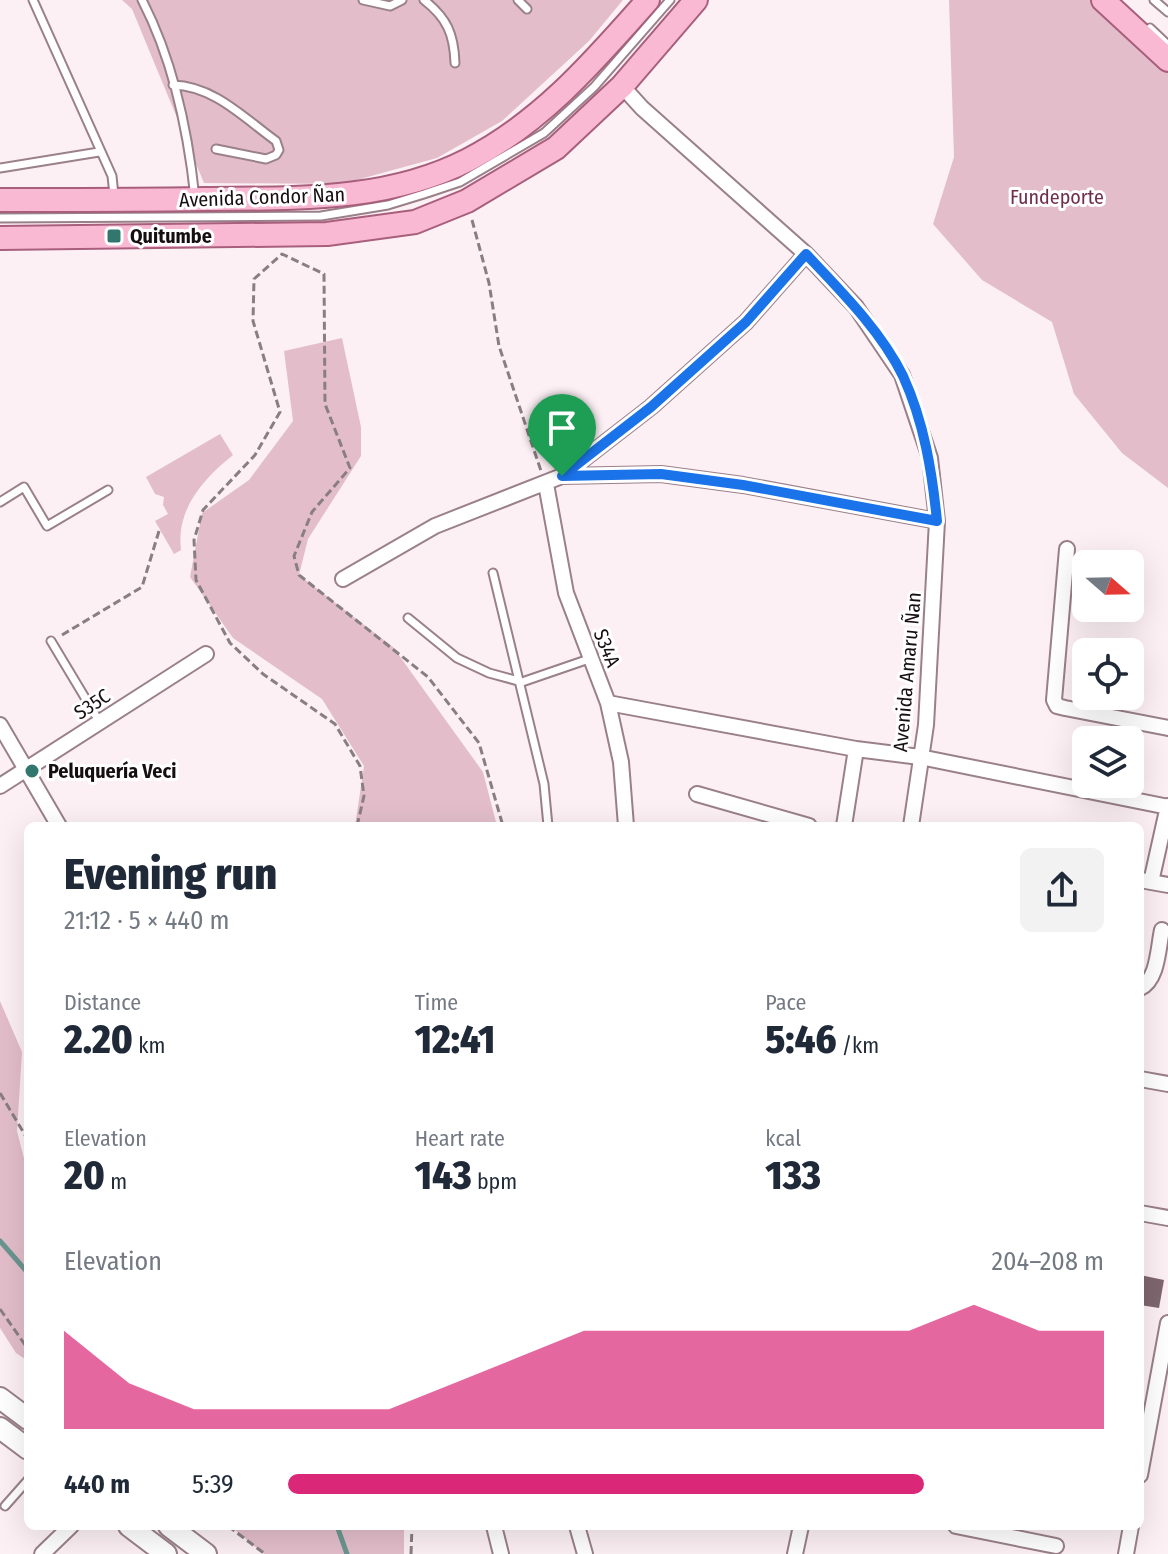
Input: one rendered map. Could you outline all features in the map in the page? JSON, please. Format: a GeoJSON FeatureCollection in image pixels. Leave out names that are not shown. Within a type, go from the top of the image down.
{"type":"FeatureCollection","features":[{"type":"Feature","properties":{"kind":"main road","name":"Avenida Condor Ñan"},"geometry":{"type":"LineString","coordinates":[[0,238],[195,217],[335,197],[430,175],[468,160],[543,110],[574,84],[648,0]]}},
{"type":"Feature","properties":{"kind":"main road","name":"Avenida Condor Ñan"},"geometry":{"type":"LineString","coordinates":[[0,200],[114,208],[327,234],[415,222],[467,201],[556,148],[622,86],[696,0]]}},
{"type":"Feature","properties":{"kind":"main road"},"geometry":{"type":"LineString","coordinates":[[1103,0],[1168,60]]}},
{"type":"Feature","properties":{"kind":"main road"},"geometry":{"type":"LineString","coordinates":[[0,1398],[24,1416]]}},
{"type":"Feature","properties":{"kind":"main road"},"geometry":{"type":"LineString","coordinates":[[0,1428],[24,1446]]}},
{"type":"Feature","properties":{"kind":"main road"},"geometry":{"type":"LineString","coordinates":[[134,1530],[166,1554]]}},
{"type":"Feature","properties":{"kind":"main road"},"geometry":{"type":"LineString","coordinates":[[174,1530],[206,1554]]}},
{"type":"Feature","properties":{"kind":"street","name":"Avenida Amaru Ñan"},"geometry":{"type":"LineString","coordinates":[[622,86],[642,108],[806,254],[856,307],[902,375],[930,458],[937,521],[926,725],[912,822]]}},
{"type":"Feature","properties":{"kind":"street"},"geometry":{"type":"LineString","coordinates":[[343,579],[435,526],[562,476],[651,407],[746,322],[806,254]]}},
{"type":"Feature","properties":{"kind":"street"},"geometry":{"type":"LineString","coordinates":[[562,476],[661,474],[743,485],[937,521]]}},
{"type":"Feature","properties":{"kind":"street","name":"S34A"},"geometry":{"type":"LineString","coordinates":[[546,484],[566,593],[608,703],[621,762],[626,822]]}},
{"type":"Feature","properties":{"kind":"street"},"geometry":{"type":"LineString","coordinates":[[1067,549],[1054,700],[1057,706],[1168,728]]}},
{"type":"Feature","properties":{"kind":"street","name":"S35C"},"geometry":{"type":"LineString","coordinates":[[0,786],[206,654]]}},
{"type":"Feature","properties":{"kind":"street"},"geometry":{"type":"LineString","coordinates":[[608,703],[856,749],[920,757],[1168,806],[1146,881],[1168,885]]}},
{"type":"Feature","properties":{"kind":"street"},"geometry":{"type":"LineString","coordinates":[[0,725],[57,822]]}},
{"type":"Feature","properties":{"kind":"street"},"geometry":{"type":"LineString","coordinates":[[848,822],[856,749]]}},
{"type":"Feature","properties":{"kind":"street"},"geometry":{"type":"LineString","coordinates":[[697,794],[795,822]]}},
{"type":"Feature","properties":{"kind":"street"},"geometry":{"type":"LineString","coordinates":[[1144,986],[1152,977],[1162,930]]}},
{"type":"Feature","properties":{"kind":"street"},"geometry":{"type":"LineString","coordinates":[[1144,1080],[1168,1084]]}},
{"type":"Feature","properties":{"kind":"street"},"geometry":{"type":"LineString","coordinates":[[1144,1214],[1168,1218]]}},
{"type":"Feature","properties":{"kind":"street"},"geometry":{"type":"LineString","coordinates":[[1144,1453],[1168,1323]]}},
{"type":"Feature","properties":{"kind":"street"},"geometry":{"type":"LineString","coordinates":[[42,1554],[67,1530]]}},
{"type":"Feature","properties":{"kind":"street"},"geometry":{"type":"LineString","coordinates":[[495,1530],[501,1554]]}},
{"type":"Feature","properties":{"kind":"street"},"geometry":{"type":"LineString","coordinates":[[578,1530],[585,1554]]}},
{"type":"Feature","properties":{"kind":"street"},"geometry":{"type":"LineString","coordinates":[[795,1554],[800,1530]]}},
{"type":"Feature","properties":{"kind":"street"},"geometry":{"type":"LineString","coordinates":[[998,1530],[1029,1533],[1056,1546]]}},
{"type":"Feature","properties":{"kind":"street"},"geometry":{"type":"LineString","coordinates":[[1126,1554],[1130,1530]]}},
{"type":"Feature","properties":{"kind":"lane"},"geometry":{"type":"LineString","coordinates":[[0,218],[114,208],[112,176],[33,0]]}},
{"type":"Feature","properties":{"kind":"lane"},"geometry":{"type":"LineString","coordinates":[[142,0],[183,122],[195,217],[321,216],[388,205],[460,182],[544,133],[594,87],[670,0]]}},
{"type":"Feature","properties":{"kind":"lane"},"geometry":{"type":"LineString","coordinates":[[363,0],[390,6],[402,0]]}},
{"type":"Feature","properties":{"kind":"lane"},"geometry":{"type":"LineString","coordinates":[[424,0],[447,22],[454,42],[455,63]]}},
{"type":"Feature","properties":{"kind":"lane"},"geometry":{"type":"LineString","coordinates":[[518,0],[527,9]]}},
{"type":"Feature","properties":{"kind":"lane"},"geometry":{"type":"LineString","coordinates":[[1154,0],[1168,12]]}},
{"type":"Feature","properties":{"kind":"lane"},"geometry":{"type":"LineString","coordinates":[[1138,18],[1168,45]]}},
{"type":"Feature","properties":{"kind":"lane"},"geometry":{"type":"LineString","coordinates":[[173,85],[197,86],[211,94],[276,141],[279,150],[276,155],[266,159],[216,149]]}},
{"type":"Feature","properties":{"kind":"lane"},"geometry":{"type":"LineString","coordinates":[[0,168],[99,152]]}},
{"type":"Feature","properties":{"kind":"lane"},"geometry":{"type":"LineString","coordinates":[[0,502],[24,487],[47,526],[108,490]]}},
{"type":"Feature","properties":{"kind":"lane"},"geometry":{"type":"LineString","coordinates":[[493,573],[522,682],[544,784],[548,822]]}},
{"type":"Feature","properties":{"kind":"lane"},"geometry":{"type":"LineString","coordinates":[[408,618],[457,658],[489,673],[522,682],[589,659]]}},
{"type":"Feature","properties":{"kind":"lane"},"geometry":{"type":"LineString","coordinates":[[51,641],[100,722]]}},
{"type":"Feature","properties":{"kind":"lane"},"geometry":{"type":"LineString","coordinates":[[5,1506],[24,1485]]}},
{"type":"Feature","properties":{"kind":"path"},"geometry":{"type":"LineString","coordinates":[[467,201],[489,283],[499,346],[546,484]]}},
{"type":"Feature","properties":{"kind":"path"},"geometry":{"type":"LineString","coordinates":[[358,822],[364,796],[360,766],[335,724],[263,674],[230,643],[196,580],[194,540],[203,510],[255,455],[280,412],[253,321],[254,279],[282,254],[324,274],[325,404],[350,468],[312,512],[294,556],[299,575],[428,677],[479,743],[502,822]]}},
{"type":"Feature","properties":{"kind":"path"},"geometry":{"type":"LineString","coordinates":[[51,641],[142,587],[159,531]]}},
{"type":"Feature","properties":{"kind":"path"},"geometry":{"type":"LineString","coordinates":[[0,1093],[24,1133]]}},
{"type":"Feature","properties":{"kind":"path"},"geometry":{"type":"LineString","coordinates":[[0,1309],[24,1343]]}},
{"type":"Feature","properties":{"kind":"path"},"geometry":{"type":"LineString","coordinates":[[233,1530],[265,1554]]}},
{"type":"Feature","properties":{"kind":"path"},"geometry":{"type":"LineString","coordinates":[[411,1554],[412,1530]]}},
{"type":"Feature","properties":{"kind":"green space"},"geometry":{"type":"Polygon","coordinates":[[[122,0],[623,0],[589,41],[502,121],[437,158],[342,184],[204,183],[132,9],[122,0]]]}},
{"type":"Feature","properties":{"kind":"green space","name":"Fundeporte"},"geometry":{"type":"Polygon","coordinates":[[[949,0],[1106,0],[1168,53],[1168,488],[1122,453],[1074,394],[1052,322],[982,280],[933,224],[954,157],[949,0]]]}},
{"type":"Feature","properties":{"kind":"green space"},"geometry":{"type":"Polygon","coordinates":[[[342,338],[361,427],[361,456],[308,539],[299,575],[393,647],[483,772],[496,822],[356,822],[364,766],[322,699],[233,638],[190,577],[202,513],[249,480],[293,421],[284,351],[342,338]]]}},
{"type":"Feature","properties":{"kind":"green space"},"geometry":{"type":"Polygon","coordinates":[[[220,434],[233,455],[194,496],[183,521],[181,550],[174,554],[155,521],[168,514],[163,505],[164,497],[155,494],[146,477],[220,434]]]}},
{"type":"Feature","properties":{"kind":"green space"},"geometry":{"type":"Polygon","coordinates":[[[0,1001],[22,1052],[17,1131],[24,1158],[24,1358],[16,1353],[0,1328],[0,1001]]]}},
{"type":"Feature","properties":{"kind":"green space"},"geometry":{"type":"Polygon","coordinates":[[[235,1530],[404,1530],[404,1554],[264,1554],[235,1530]]]}},
{"type":"Feature","properties":{"kind":"building"},"geometry":{"type":"Polygon","coordinates":[[[1144,1276],[1164,1280],[1159,1308],[1144,1306],[1144,1276]]]}},
{"type":"Feature","properties":{"kind":"waterway"},"geometry":{"type":"LineString","coordinates":[[0,1241],[24,1268]]}},
{"type":"Feature","properties":{"kind":"waterway"},"geometry":{"type":"LineString","coordinates":[[338,1530],[347,1554]]}},
{"type":"Feature","properties":{"kind":"place","name":"Quitumbe"},"geometry":{"type":"Point","coordinates":[114,236]}},
{"type":"Feature","properties":{"kind":"place","name":"Peluquería Veci"},"geometry":{"type":"Point","coordinates":[32,771]}},
{"type":"Feature","properties":{"kind":"route"},"geometry":{"type":"LineString","coordinates":[[806,254],[856,307],[902,375],[930,458],[937,521],[798,494],[661,474],[562,476],[651,407],[746,322],[806,254]]}}]}
